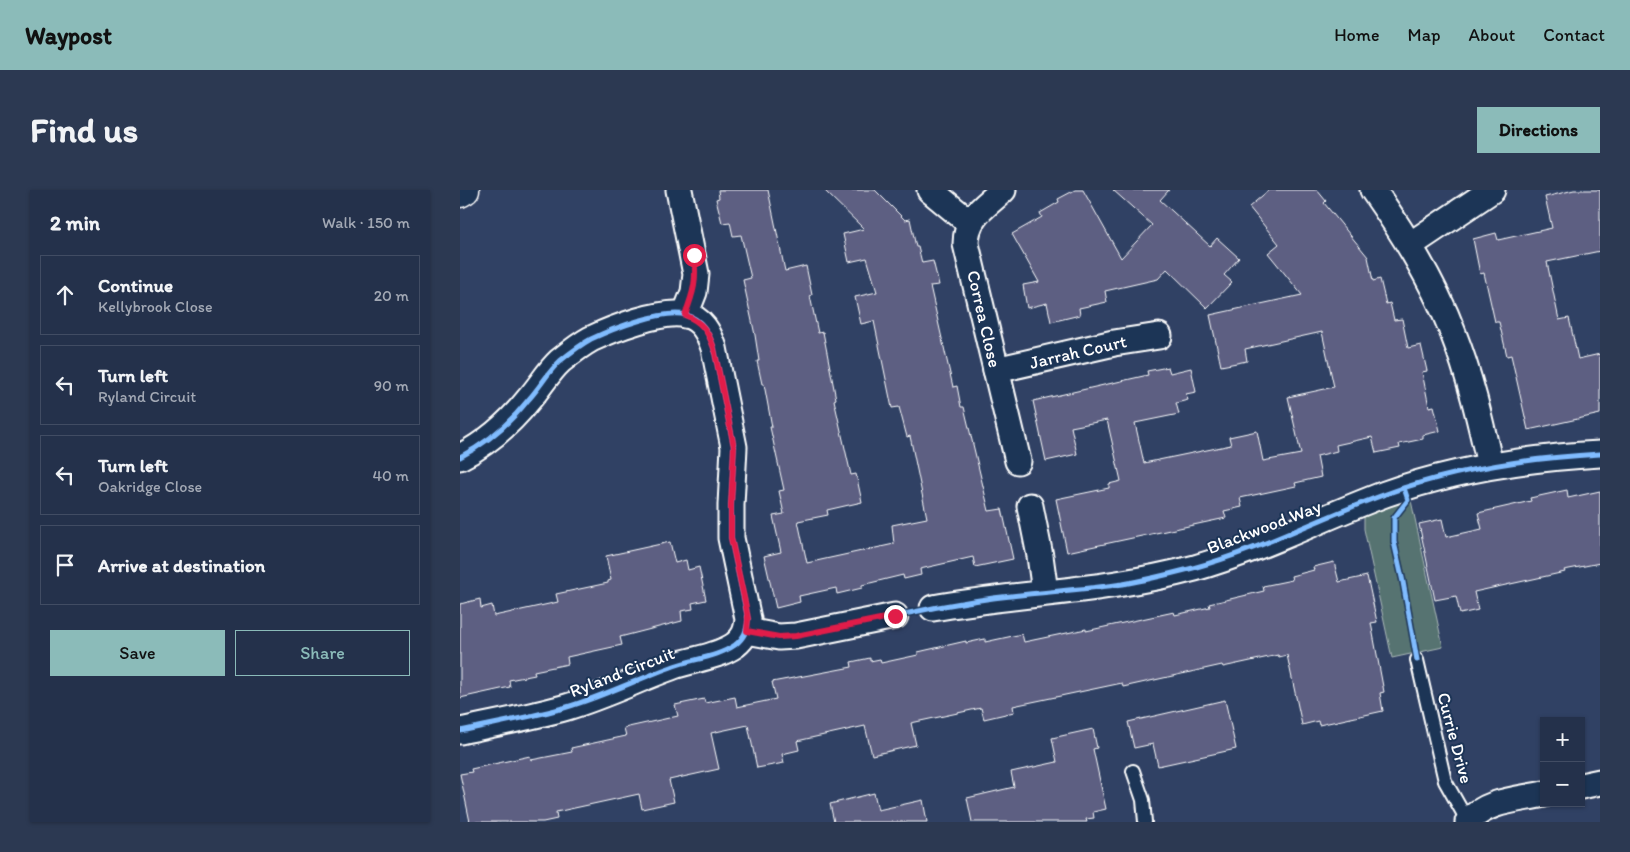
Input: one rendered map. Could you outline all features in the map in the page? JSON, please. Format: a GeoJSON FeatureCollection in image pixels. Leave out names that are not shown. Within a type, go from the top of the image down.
{"type":"FeatureCollection","features":[{"type":"Feature","properties":{"kind":"street"},"geometry":{"type":"LineString","coordinates":[[460,193],[465,190]]}},
{"type":"Feature","properties":{"kind":"street"},"geometry":{"type":"LineString","coordinates":[[679,190],[696,274],[694,292],[685,315]]}},
{"type":"Feature","properties":{"kind":"street"},"geometry":{"type":"LineString","coordinates":[[930,190],[970,223],[1003,190]]}},
{"type":"Feature","properties":{"kind":"street"},"geometry":{"type":"LineString","coordinates":[[1373,190],[1410,245],[1453,331],[1466,368],[1490,465]]}},
{"type":"Feature","properties":{"kind":"street"},"geometry":{"type":"LineString","coordinates":[[1410,245],[1492,190]]}},
{"type":"Feature","properties":{"kind":"street","name":"Correa Close"},"geometry":{"type":"LineString","coordinates":[[970,223],[966,233],[966,244],[1018,461]]}},
{"type":"Feature","properties":{"kind":"street"},"geometry":{"type":"LineString","coordinates":[[460,457],[493,436],[507,424],[559,362],[590,340],[614,329],[660,315],[685,315],[695,319],[704,326],[710,336],[734,447],[731,538],[746,607],[747,631],[779,637],[796,636],[895,616]]}},
{"type":"Feature","properties":{"kind":"street","name":"Jarrah Court"},"geometry":{"type":"LineString","coordinates":[[996,370],[1114,342],[1160,336]]}},
{"type":"Feature","properties":{"kind":"street","name":"Blackwood Way"},"geometry":{"type":"LineString","coordinates":[[933,608],[974,601],[1124,583],[1193,568],[1248,551],[1387,493],[1449,475],[1490,465],[1554,457],[1600,454]]}},
{"type":"Feature","properties":{"kind":"street"},"geometry":{"type":"LineString","coordinates":[[1030,506],[1045,592]]}},
{"type":"Feature","properties":{"kind":"street","name":"Ryland Circuit"},"geometry":{"type":"LineString","coordinates":[[460,731],[567,707],[599,696],[655,673],[721,652],[734,646],[747,631]]}},
{"type":"Feature","properties":{"kind":"street"},"geometry":{"type":"LineString","coordinates":[[1585,785],[1600,782]]}},
{"type":"Feature","properties":{"kind":"street"},"geometry":{"type":"LineString","coordinates":[[1468,822],[1481,810],[1490,805],[1540,795]]}},
{"type":"Feature","properties":{"kind":"lane","name":"Currie Drive"},"geometry":{"type":"LineString","coordinates":[[1417,660],[1445,781],[1468,822]]}},
{"type":"Feature","properties":{"kind":"lane"},"geometry":{"type":"LineString","coordinates":[[1133,771],[1143,800],[1145,822]]}},
{"type":"Feature","properties":{"kind":"green space"},"geometry":{"type":"Polygon","coordinates":[[[1410,496],[1443,647],[1392,658],[1364,529],[1364,512],[1410,496]]]}},
{"type":"Feature","properties":{"kind":"building"},"geometry":{"type":"Polygon","coordinates":[[[718,190],[768,190],[785,271],[806,266],[818,333],[823,332],[836,399],[834,400],[851,475],[856,474],[862,502],[827,510],[828,515],[798,521],[807,563],[894,544],[892,525],[927,518],[910,436],[907,437],[899,407],[892,408],[874,321],[861,324],[855,297],[877,292],[867,258],[849,262],[843,234],[864,229],[824,190],[875,190],[905,220],[910,219],[916,247],[918,247],[922,263],[933,261],[939,285],[930,286],[953,387],[957,386],[961,407],[964,407],[989,511],[1002,509],[1013,559],[975,567],[973,557],[920,569],[921,575],[904,579],[903,575],[862,585],[862,588],[837,594],[836,588],[799,596],[800,602],[776,608],[764,556],[781,552],[773,516],[784,514],[779,491],[784,490],[770,427],[772,427],[764,384],[762,384],[757,361],[759,361],[755,335],[743,280],[751,278],[741,235],[733,236],[730,222],[722,223],[716,199],[719,198],[718,190]]]}},
{"type":"Feature","properties":{"kind":"building"},"geometry":{"type":"Polygon","coordinates":[[[1075,190],[1083,190],[1121,258],[1152,225],[1113,190],[1169,190],[1160,200],[1210,246],[1217,238],[1239,258],[1224,275],[1232,282],[1207,308],[1167,269],[1158,279],[1105,291],[1107,302],[1079,308],[1080,315],[1051,322],[1047,303],[1027,308],[1023,285],[1039,282],[1012,234],[1042,217],[1040,213],[1059,202],[1058,199],[1075,190]]]}},
{"type":"Feature","properties":{"kind":"building"},"geometry":{"type":"Polygon","coordinates":[[[1269,190],[1317,190],[1326,201],[1324,203],[1368,257],[1373,281],[1380,279],[1386,304],[1390,303],[1394,320],[1402,319],[1408,348],[1421,345],[1427,371],[1422,372],[1429,407],[1434,406],[1440,431],[1423,435],[1423,439],[1399,444],[1400,448],[1376,453],[1372,437],[1336,445],[1337,451],[1317,456],[1321,477],[1295,483],[1296,486],[1240,498],[1242,507],[1224,511],[1226,518],[1067,552],[1056,499],[1109,488],[1109,484],[1121,481],[1107,420],[1071,427],[1077,454],[1046,461],[1033,401],[1148,375],[1147,371],[1168,367],[1170,373],[1191,368],[1196,392],[1186,394],[1188,400],[1176,403],[1179,414],[1135,423],[1144,463],[1231,445],[1229,437],[1257,431],[1263,461],[1301,454],[1288,397],[1334,387],[1322,332],[1245,349],[1247,361],[1221,366],[1210,315],[1302,295],[1268,253],[1279,244],[1249,207],[1269,190]]]}},
{"type":"Feature","properties":{"kind":"building"},"geometry":{"type":"Polygon","coordinates":[[[1574,190],[1600,190],[1600,251],[1547,262],[1559,320],[1569,318],[1578,359],[1600,354],[1600,414],[1528,430],[1511,355],[1507,356],[1499,322],[1495,322],[1484,273],[1480,274],[1473,239],[1496,233],[1498,240],[1552,228],[1545,197],[1574,190]]]}},
{"type":"Feature","properties":{"kind":"building"},"geometry":{"type":"Polygon","coordinates":[[[1567,490],[1568,498],[1600,491],[1600,563],[1474,592],[1478,610],[1460,614],[1456,596],[1435,600],[1419,524],[1442,519],[1446,537],[1482,529],[1478,513],[1531,501],[1530,498],[1567,490]]]}},
{"type":"Feature","properties":{"kind":"building"},"geometry":{"type":"Polygon","coordinates":[[[670,542],[675,563],[686,560],[688,570],[699,567],[706,600],[692,603],[693,609],[681,611],[682,621],[620,637],[622,645],[567,657],[568,664],[534,671],[535,675],[509,680],[510,687],[460,698],[460,604],[480,599],[481,608],[492,605],[494,616],[558,602],[556,594],[608,583],[611,580],[606,556],[670,542]]]}},
{"type":"Feature","properties":{"kind":"building"},"geometry":{"type":"Polygon","coordinates":[[[1334,562],[1339,582],[1367,576],[1377,622],[1371,623],[1384,692],[1380,693],[1383,711],[1319,725],[1318,721],[1302,725],[1287,655],[1279,657],[1278,655],[1223,667],[1222,665],[1123,687],[1122,683],[1013,706],[1014,712],[984,719],[981,708],[911,723],[916,745],[872,755],[865,726],[797,741],[799,750],[782,754],[784,763],[757,768],[748,725],[711,733],[719,769],[669,780],[674,802],[642,809],[639,794],[556,812],[557,819],[543,822],[470,822],[460,774],[472,772],[471,769],[530,756],[531,760],[572,752],[571,748],[626,736],[624,728],[678,716],[675,705],[704,699],[705,703],[735,697],[737,707],[776,699],[772,682],[852,667],[851,662],[870,658],[870,661],[880,659],[881,663],[918,655],[918,652],[966,641],[966,643],[985,639],[985,642],[1022,634],[1024,642],[1174,612],[1175,615],[1210,607],[1209,604],[1264,591],[1263,586],[1292,580],[1291,576],[1314,570],[1313,567],[1334,562]]]}},
{"type":"Feature","properties":{"kind":"building"},"geometry":{"type":"Polygon","coordinates":[[[1225,700],[1236,749],[1158,766],[1153,744],[1134,748],[1128,722],[1225,700]]]}},
{"type":"Feature","properties":{"kind":"building"},"geometry":{"type":"Polygon","coordinates":[[[1093,729],[1097,748],[1093,749],[1106,809],[1093,812],[1094,818],[1086,819],[1087,822],[972,822],[967,798],[1014,787],[1011,772],[1057,762],[1052,738],[1093,729]]]}},
{"type":"Feature","properties":{"kind":"building"},"geometry":{"type":"Polygon","coordinates":[[[874,793],[878,810],[923,800],[927,822],[834,822],[830,804],[874,793]]]}},
{"type":"Feature","properties":{"kind":"cycle path"},"geometry":{"type":"LineString","coordinates":[[460,457],[489,439],[506,424],[522,408],[556,365],[587,341],[624,325],[651,317],[676,314],[692,317],[704,327],[714,348],[734,447],[731,538],[748,619],[746,631],[741,640],[721,652],[674,666],[567,707],[460,731]]}},
{"type":"Feature","properties":{"kind":"cycle path"},"geometry":{"type":"LineString","coordinates":[[895,616],[973,601],[1123,584],[1158,577],[1218,561],[1412,485],[1492,466],[1545,458],[1600,454]]}},
{"type":"Feature","properties":{"kind":"cycle path"},"geometry":{"type":"LineString","coordinates":[[1404,488],[1408,500],[1394,518],[1394,542],[1417,660]]}},
{"type":"Feature","properties":{"kind":"route"},"geometry":{"type":"LineString","coordinates":[[694,255],[696,274],[694,292],[685,315],[695,319],[704,326],[710,336],[734,447],[730,525],[748,619],[747,631],[779,637],[796,636],[895,616]]}}]}
